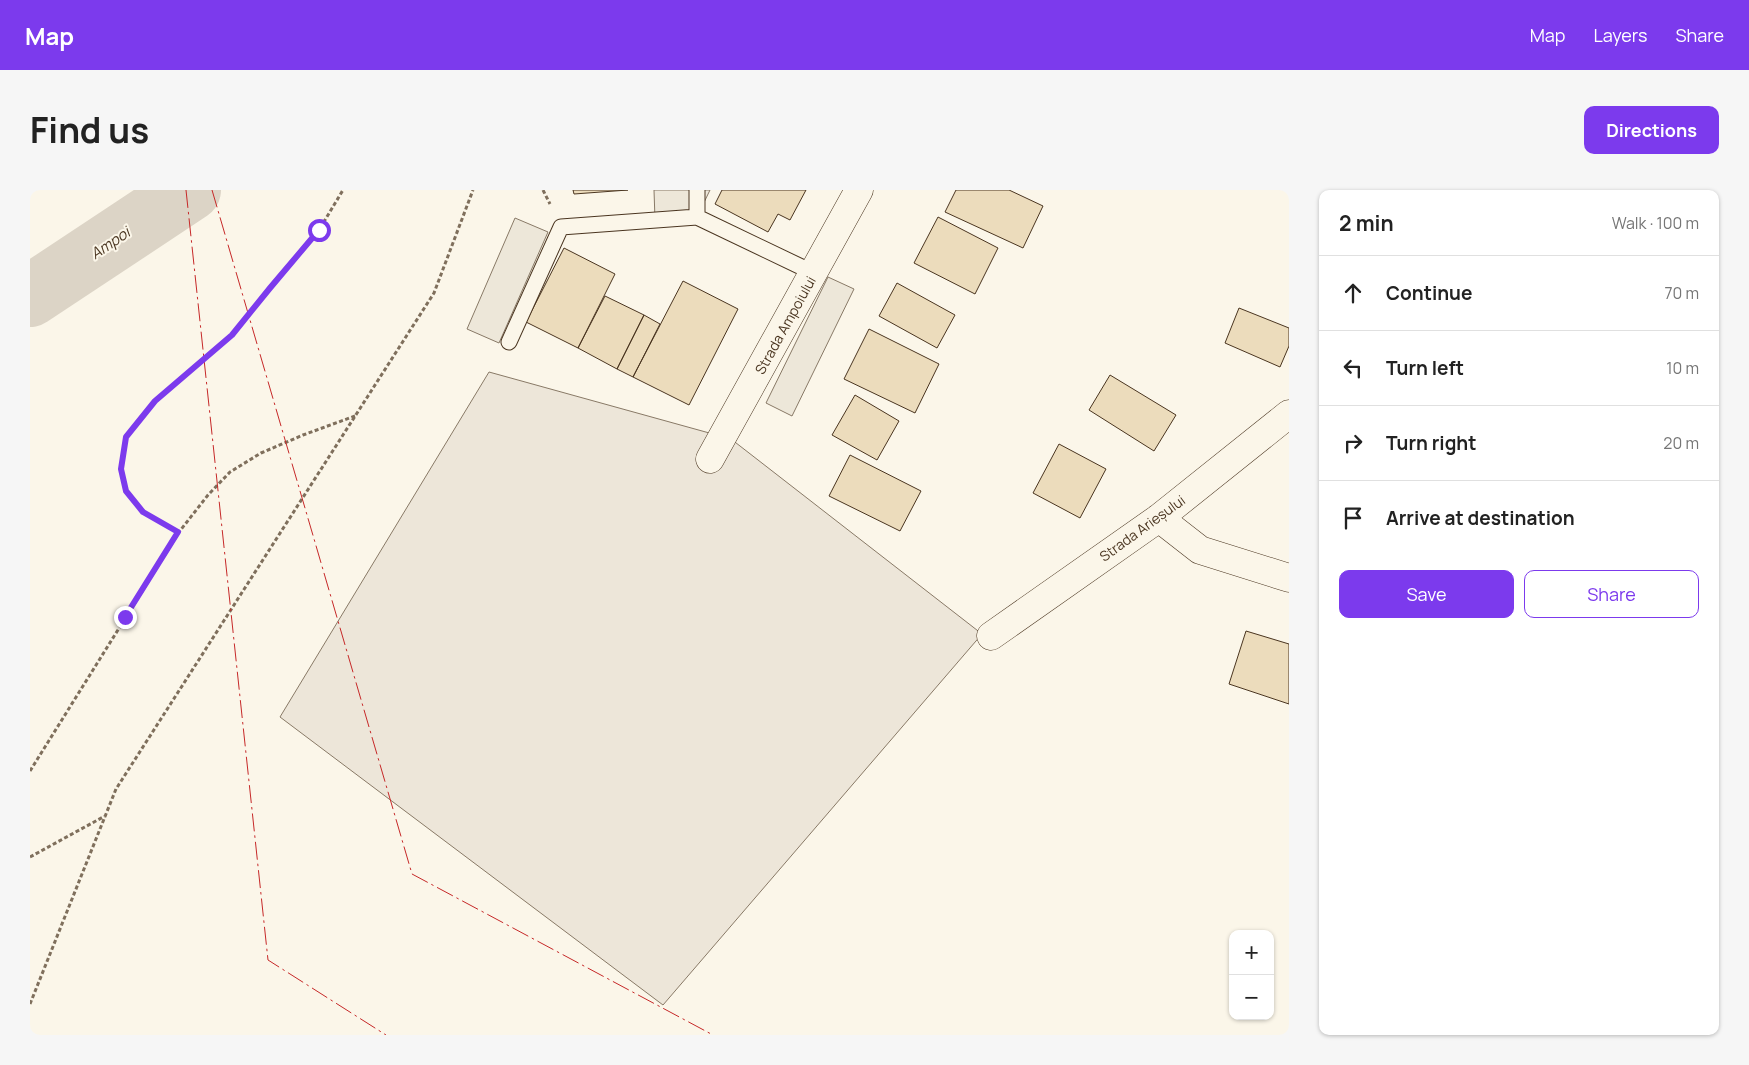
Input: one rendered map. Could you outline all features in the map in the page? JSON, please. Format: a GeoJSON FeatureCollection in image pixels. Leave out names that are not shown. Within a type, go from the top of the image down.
{"type":"FeatureCollection","features":[{"type":"Feature","properties":{"kind":"street","name":"Strada Ampoiului"},"geometry":{"type":"LineString","coordinates":[[710,460],[859,190]]}},
{"type":"Feature","properties":{"kind":"street","name":"Strada Arieșului"},"geometry":{"type":"LineString","coordinates":[[991,636],[1159,518],[1289,414]]}},
{"type":"Feature","properties":{"kind":"street"},"geometry":{"type":"LineString","coordinates":[[1159,518],[1200,550],[1289,578]]}},
{"type":"Feature","properties":{"kind":"lane"},"geometry":{"type":"LineString","coordinates":[[697,190],[697,217]]}},
{"type":"Feature","properties":{"kind":"lane"},"geometry":{"type":"LineString","coordinates":[[509,342],[561,227],[697,217],[814,273]]}},
{"type":"Feature","properties":{"kind":"path"},"geometry":{"type":"LineString","coordinates":[[178,532],[143,512],[126,491],[121,469],[126,437],[155,401],[232,335],[319,230],[343,190]]}},
{"type":"Feature","properties":{"kind":"path"},"geometry":{"type":"LineString","coordinates":[[30,1004],[116,789],[434,293],[473,190]]}},
{"type":"Feature","properties":{"kind":"path"},"geometry":{"type":"LineString","coordinates":[[30,771],[178,532],[208,495],[230,472],[261,453],[356,416]]}},
{"type":"Feature","properties":{"kind":"path"},"geometry":{"type":"LineString","coordinates":[[30,857],[105,815]]}},
{"type":"Feature","properties":{"kind":"shaded area"},"geometry":{"type":"Polygon","coordinates":[[[654,190],[710,190],[697,217],[655,220],[654,190]]]}},
{"type":"Feature","properties":{"kind":"shaded area"},"geometry":{"type":"Polygon","coordinates":[[[515,218],[548,232],[499,343],[467,329],[515,218]]]}},
{"type":"Feature","properties":{"kind":"shaded area"},"geometry":{"type":"Polygon","coordinates":[[[828,277],[854,289],[792,416],[766,403],[828,277]]]}},
{"type":"Feature","properties":{"kind":"shaded area"},"geometry":{"type":"Polygon","coordinates":[[[489,372],[731,439],[982,634],[663,1005],[280,717],[489,372]]]}},
{"type":"Feature","properties":{"kind":"building"},"geometry":{"type":"Polygon","coordinates":[[[573,190],[628,190],[574,194],[573,190]]]}},
{"type":"Feature","properties":{"kind":"building"},"geometry":{"type":"Polygon","coordinates":[[[722,190],[806,190],[790,220],[778,214],[768,232],[715,204],[722,190]]]}},
{"type":"Feature","properties":{"kind":"building"},"geometry":{"type":"Polygon","coordinates":[[[956,190],[1009,190],[1043,206],[1023,248],[945,212],[956,190]]]}},
{"type":"Feature","properties":{"kind":"building"},"geometry":{"type":"Polygon","coordinates":[[[938,217],[998,248],[975,294],[914,263],[938,217]]]}},
{"type":"Feature","properties":{"kind":"building"},"geometry":{"type":"Polygon","coordinates":[[[564,248],[615,274],[578,348],[526,322],[564,248]]]}},
{"type":"Feature","properties":{"kind":"building"},"geometry":{"type":"Polygon","coordinates":[[[683,281],[738,309],[689,405],[633,377],[683,281]]]}},
{"type":"Feature","properties":{"kind":"building"},"geometry":{"type":"Polygon","coordinates":[[[897,283],[955,315],[937,348],[879,316],[897,283]]]}},
{"type":"Feature","properties":{"kind":"building"},"geometry":{"type":"Polygon","coordinates":[[[605,296],[644,315],[617,369],[578,348],[605,296]]]}},
{"type":"Feature","properties":{"kind":"building"},"geometry":{"type":"Polygon","coordinates":[[[1239,308],[1289,328],[1289,346],[1280,367],[1225,343],[1239,308]]]}},
{"type":"Feature","properties":{"kind":"building"},"geometry":{"type":"Polygon","coordinates":[[[644,315],[660,324],[633,377],[617,369],[644,315]]]}},
{"type":"Feature","properties":{"kind":"building"},"geometry":{"type":"Polygon","coordinates":[[[869,329],[939,364],[915,413],[844,379],[869,329]]]}},
{"type":"Feature","properties":{"kind":"building"},"geometry":{"type":"Polygon","coordinates":[[[1110,375],[1176,415],[1154,451],[1089,410],[1110,375]]]}},
{"type":"Feature","properties":{"kind":"building"},"geometry":{"type":"Polygon","coordinates":[[[855,395],[899,421],[877,460],[832,435],[855,395]]]}},
{"type":"Feature","properties":{"kind":"building"},"geometry":{"type":"Polygon","coordinates":[[[1059,444],[1106,469],[1080,518],[1033,493],[1059,444]]]}},
{"type":"Feature","properties":{"kind":"building"},"geometry":{"type":"Polygon","coordinates":[[[850,455],[921,491],[900,531],[829,496],[850,455]]]}},
{"type":"Feature","properties":{"kind":"building"},"geometry":{"type":"Polygon","coordinates":[[[1246,631],[1289,644],[1289,704],[1229,684],[1246,631]]]}},
{"type":"Feature","properties":{"kind":"waterway","name":"Ampoi"},"geometry":{"type":"LineString","coordinates":[[30,296],[190,190]]}},
{"type":"Feature","properties":{"kind":"power"},"geometry":{"type":"LineString","coordinates":[[186,190],[268,960],[386,1035]]}},
{"type":"Feature","properties":{"kind":"power"},"geometry":{"type":"LineString","coordinates":[[212,190],[412,874],[713,1035]]}},
{"type":"Feature","properties":{"kind":"route"},"geometry":{"type":"LineString","coordinates":[[125,617],[178,532],[143,512],[126,491],[121,469],[126,437],[155,401],[232,335],[319,230]]}}]}
